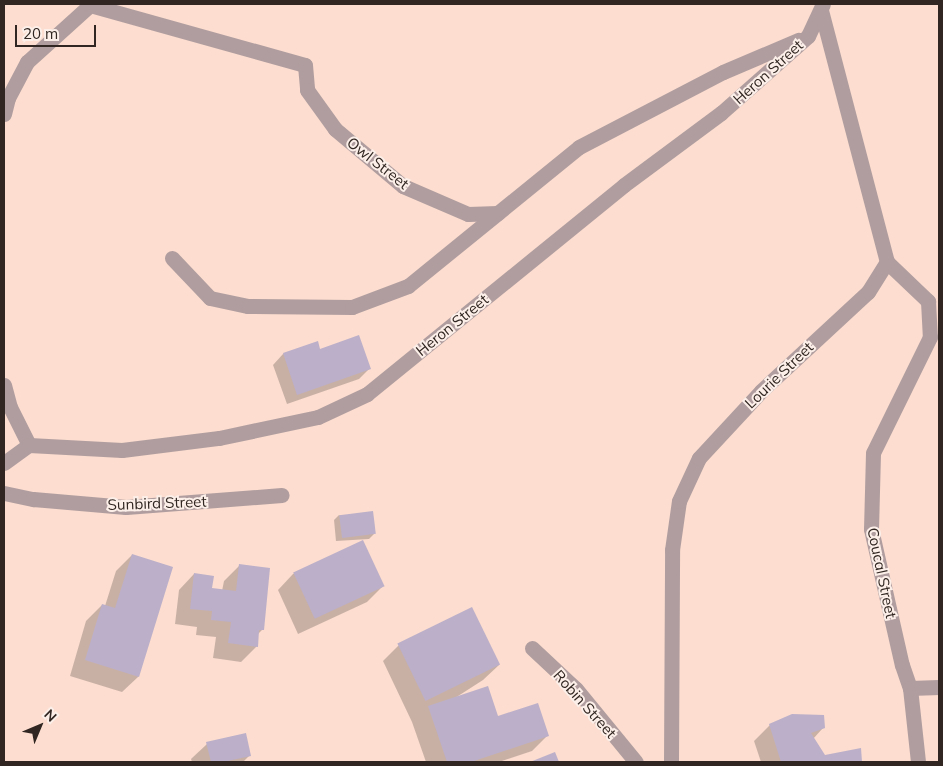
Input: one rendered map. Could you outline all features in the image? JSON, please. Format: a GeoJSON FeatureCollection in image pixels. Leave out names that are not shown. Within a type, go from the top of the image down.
{"type":"FeatureCollection","features":[{"type":"Feature","properties":{"kind":"street","name":"Owl Street"},"geometry":{"type":"LineString","coordinates":[[4,114],[8,98],[27,62],[90,6],[304,65],[306,90],[335,130],[403,186],[468,214],[498,213]]}},
{"type":"Feature","properties":{"kind":"street","name":"Heron Street"},"geometry":{"type":"LineString","coordinates":[[28,445],[122,450],[219,438],[318,417],[367,394],[624,185],[721,113],[808,36],[822,7]]}},
{"type":"Feature","properties":{"kind":"street"},"geometry":{"type":"LineString","coordinates":[[822,7],[887,262]]}},
{"type":"Feature","properties":{"kind":"street"},"geometry":{"type":"LineString","coordinates":[[172,258],[210,298],[248,306],[352,307],[408,286],[579,147],[723,72],[808,36]]}},
{"type":"Feature","properties":{"kind":"street","name":"Coucal Street"},"geometry":{"type":"LineString","coordinates":[[887,262],[928,301],[930,337],[873,454],[871,528],[902,665],[910,688],[918,762]]}},
{"type":"Feature","properties":{"kind":"street","name":"Lourie Street"},"geometry":{"type":"LineString","coordinates":[[671,762],[672,550],[679,501],[699,458],[761,391],[868,292],[887,262]]}},
{"type":"Feature","properties":{"kind":"street"},"geometry":{"type":"LineString","coordinates":[[4,385],[10,407],[28,445],[4,463]]}},
{"type":"Feature","properties":{"kind":"street","name":"Sunbird Street"},"geometry":{"type":"LineString","coordinates":[[4,493],[33,499],[126,507],[282,495]]}},
{"type":"Feature","properties":{"kind":"street","name":"Robin Street"},"geometry":{"type":"LineString","coordinates":[[532,648],[576,688],[636,762]]}},
{"type":"Feature","properties":{"kind":"street"},"geometry":{"type":"LineString","coordinates":[[910,688],[939,687]]}},
{"type":"Feature","properties":{"kind":"building"},"geometry":{"type":"Polygon","coordinates":[[[359,335],[371,369],[297,395],[283,353],[318,341],[320,349],[359,335]]]}},
{"type":"Feature","properties":{"kind":"building"},"geometry":{"type":"Polygon","coordinates":[[[373,511],[376,534],[342,538],[339,515],[373,511]]]}},
{"type":"Feature","properties":{"kind":"building"},"geometry":{"type":"Polygon","coordinates":[[[363,540],[385,586],[315,619],[293,573],[363,540]]]}},
{"type":"Feature","properties":{"kind":"building"},"geometry":{"type":"Polygon","coordinates":[[[132,554],[173,567],[139,677],[85,660],[102,604],[115,608],[132,554]]]}},
{"type":"Feature","properties":{"kind":"building"},"geometry":{"type":"Polygon","coordinates":[[[239,564],[270,568],[264,630],[259,630],[258,647],[228,643],[231,622],[211,620],[212,611],[190,609],[194,573],[214,576],[212,588],[236,591],[239,564]]]}},
{"type":"Feature","properties":{"kind":"building"},"geometry":{"type":"Polygon","coordinates":[[[472,607],[500,665],[425,701],[397,643],[472,607]]]}},
{"type":"Feature","properties":{"kind":"building"},"geometry":{"type":"Polygon","coordinates":[[[488,686],[498,716],[538,703],[549,736],[471,762],[447,762],[428,706],[488,686]]]}},
{"type":"Feature","properties":{"kind":"building"},"geometry":{"type":"Polygon","coordinates":[[[792,714],[824,715],[825,728],[811,733],[825,755],[861,748],[862,762],[781,762],[769,724],[792,714]]]}},
{"type":"Feature","properties":{"kind":"building"},"geometry":{"type":"Polygon","coordinates":[[[246,733],[251,756],[223,762],[211,762],[206,742],[246,733]]]}},
{"type":"Feature","properties":{"kind":"building"},"geometry":{"type":"Polygon","coordinates":[[[555,752],[559,762],[530,762],[555,752]]]}}]}
